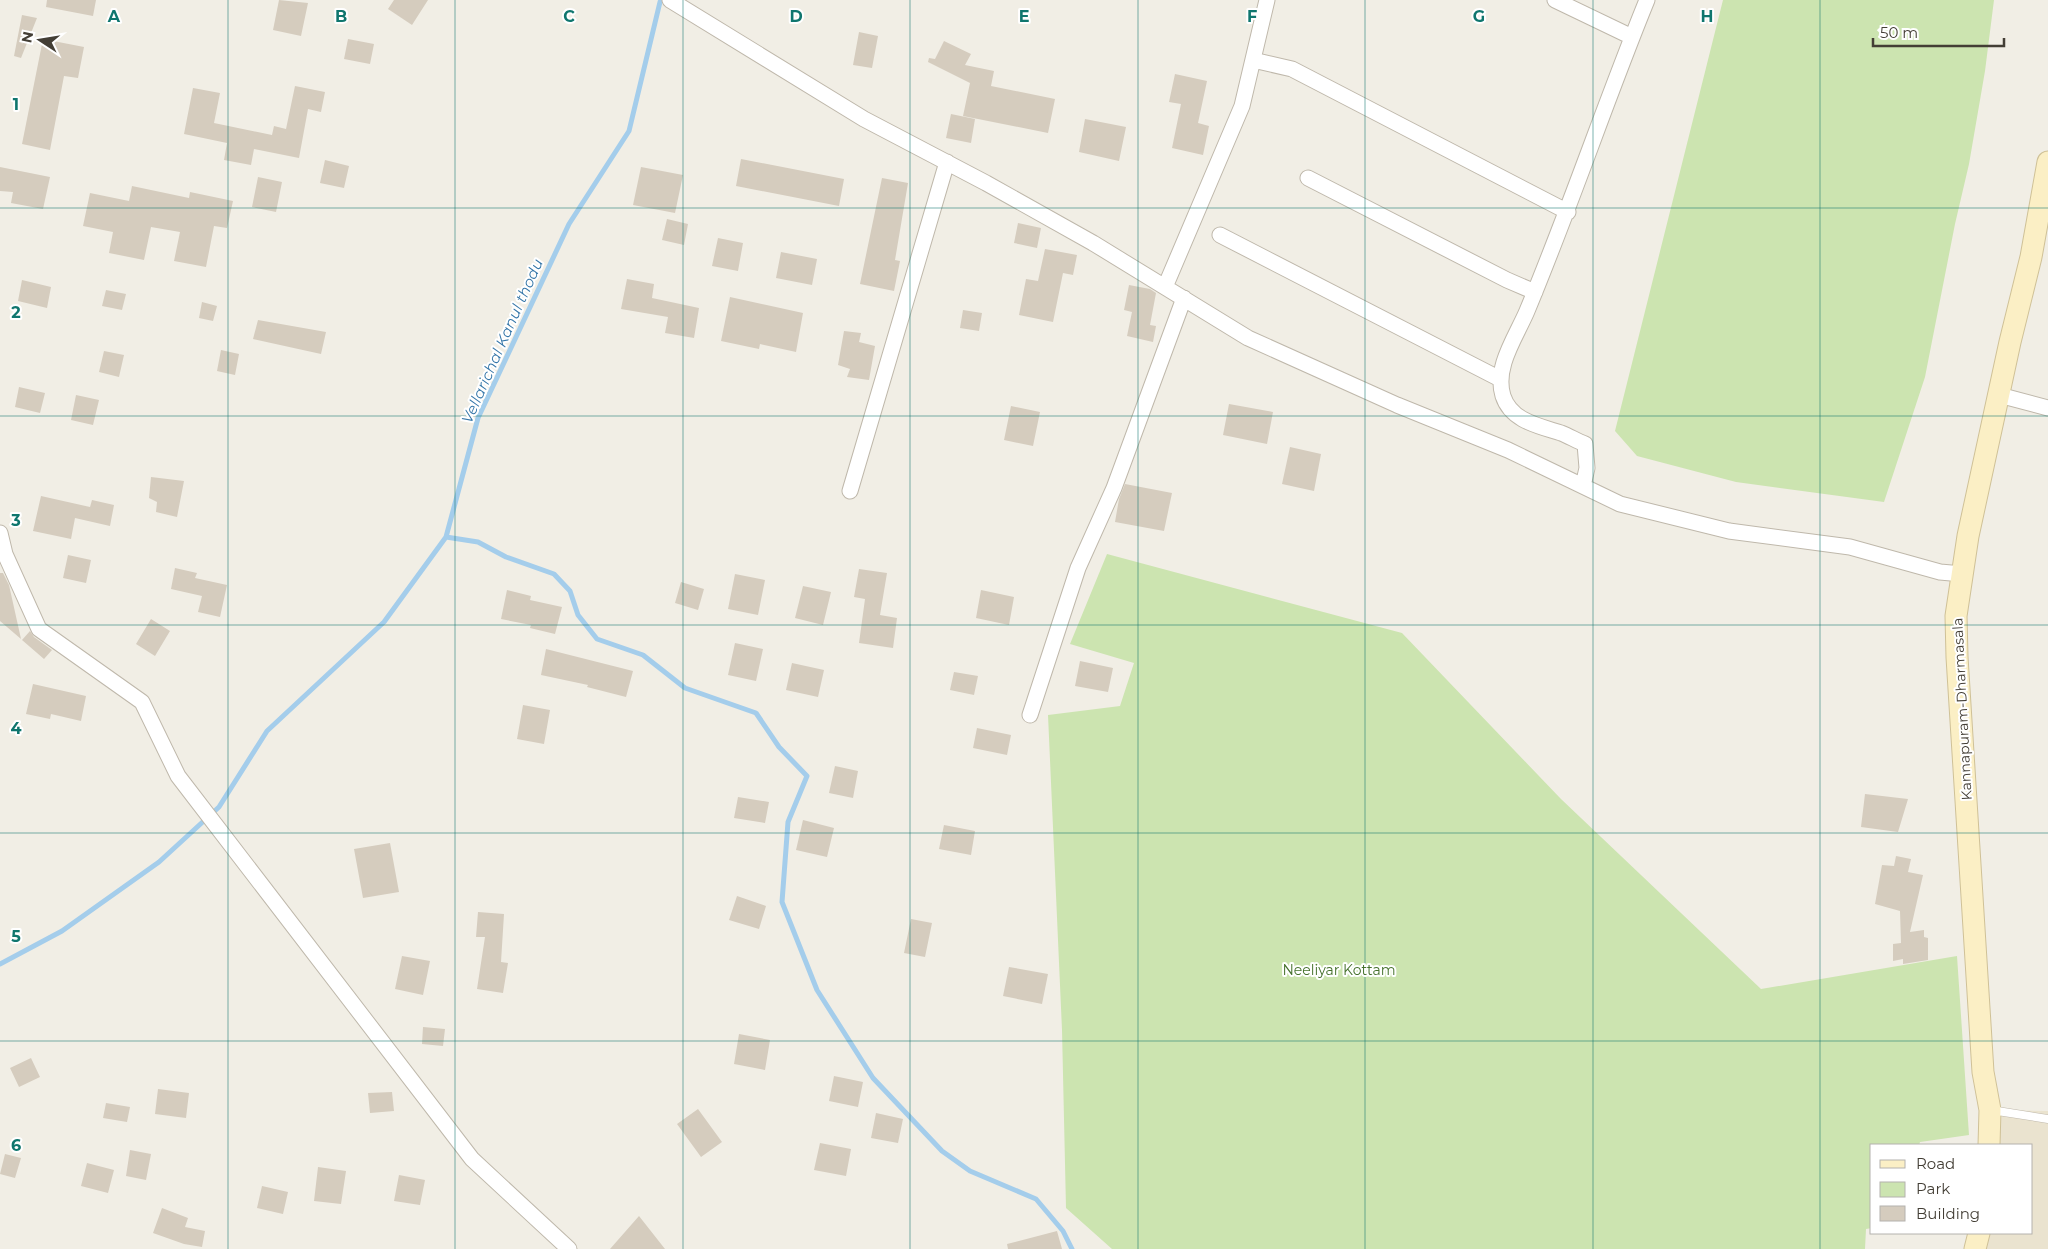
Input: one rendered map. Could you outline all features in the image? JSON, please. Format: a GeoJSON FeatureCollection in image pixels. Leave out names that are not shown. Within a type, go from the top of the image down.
{"type":"FeatureCollection","features":[{"type":"Feature","properties":{"kind":"main road","name":"Kannapuram-Dharmasala"},"geometry":{"type":"LineString","coordinates":[[1989,1144],[1990,1110],[1983,1072],[1956,616],[1982,470],[2032,257],[2048,162]]}},
{"type":"Feature","properties":{"kind":"main road"},"geometry":{"type":"LineString","coordinates":[[1975,1249],[1979,1234]]}},
{"type":"Feature","properties":{"kind":"street"},"geometry":{"type":"LineString","coordinates":[[670,0],[864,119],[947,162],[1093,243],[1248,338],[1397,405],[1508,450],[1620,504],[1729,531],[1850,547],[1940,572],[1962,574]]}},
{"type":"Feature","properties":{"kind":"street"},"geometry":{"type":"LineString","coordinates":[[1165,287],[1242,106],[1267,0]]}},
{"type":"Feature","properties":{"kind":"street"},"geometry":{"type":"LineString","coordinates":[[1555,0],[1632,37]]}},
{"type":"Feature","properties":{"kind":"street"},"geometry":{"type":"LineString","coordinates":[[1583,486],[1587,468],[1585,444],[1562,433],[1532,425],[1518,416],[1504,398],[1500,379],[1507,354],[1568,212],[1647,0]]}},
{"type":"Feature","properties":{"kind":"street"},"geometry":{"type":"LineString","coordinates":[[1253,60],[1292,69],[1568,212]]}},
{"type":"Feature","properties":{"kind":"street"},"geometry":{"type":"LineString","coordinates":[[850,491],[947,162]]}},
{"type":"Feature","properties":{"kind":"street"},"geometry":{"type":"LineString","coordinates":[[1308,178],[1507,280],[1535,292]]}},
{"type":"Feature","properties":{"kind":"street"},"geometry":{"type":"LineString","coordinates":[[1220,235],[1500,379]]}},
{"type":"Feature","properties":{"kind":"street"},"geometry":{"type":"LineString","coordinates":[[1030,715],[1078,568],[1114,488],[1184,298]]}},
{"type":"Feature","properties":{"kind":"street"},"geometry":{"type":"LineString","coordinates":[[2000,395],[2048,408]]}},
{"type":"Feature","properties":{"kind":"street"},"geometry":{"type":"LineString","coordinates":[[0,533],[5,554],[39,629],[142,702],[178,776],[472,1159],[568,1249]]}},
{"type":"Feature","properties":{"kind":"street"},"geometry":{"type":"LineString","coordinates":[[0,579],[15,576]]}},
{"type":"Feature","properties":{"kind":"lane"},"geometry":{"type":"LineString","coordinates":[[1990,1110],[2048,1119]]}},
{"type":"Feature","properties":{"kind":"shaded area"},"geometry":{"type":"Polygon","coordinates":[[[1990,1110],[2048,1111],[2048,1249],[1972,1249],[1974,1234],[2033,1234],[2033,1144],[1985,1144],[1990,1110]]]}},
{"type":"Feature","properties":{"kind":"green space"},"geometry":{"type":"Polygon","coordinates":[[[1723,0],[1994,0],[1985,71],[1969,164],[1955,224],[1925,377],[1884,502],[1736,482],[1637,456],[1615,431],[1723,0]]]}},
{"type":"Feature","properties":{"kind":"green space","name":"Neeliyar Kottam"},"geometry":{"type":"Polygon","coordinates":[[[1107,554],[1402,633],[1561,799],[1761,989],[1957,956],[1969,1135],[1920,1142],[1919,1144],[1870,1144],[1870,1228],[1866,1229],[1865,1249],[1112,1249],[1066,1208],[1062,1030],[1048,715],[1120,706],[1134,663],[1070,644],[1107,554]]]}},
{"type":"Feature","properties":{"kind":"building"},"geometry":{"type":"Polygon","coordinates":[[[47,0],[96,0],[93,16],[46,7],[47,0]]]}},
{"type":"Feature","properties":{"kind":"building"},"geometry":{"type":"Polygon","coordinates":[[[279,0],[308,3],[301,36],[273,30],[279,0]]]}},
{"type":"Feature","properties":{"kind":"building"},"geometry":{"type":"Polygon","coordinates":[[[394,0],[428,0],[412,25],[388,9],[394,0]]]}},
{"type":"Feature","properties":{"kind":"building"},"geometry":{"type":"Polygon","coordinates":[[[22,15],[37,18],[21,58],[14,56],[22,15]]]}},
{"type":"Feature","properties":{"kind":"building"},"geometry":{"type":"Polygon","coordinates":[[[859,32],[878,36],[872,68],[853,65],[859,32]]]}},
{"type":"Feature","properties":{"kind":"building"},"geometry":{"type":"Polygon","coordinates":[[[43,39],[84,47],[78,78],[64,76],[50,150],[22,144],[43,39]]]}},
{"type":"Feature","properties":{"kind":"building"},"geometry":{"type":"Polygon","coordinates":[[[348,39],[374,44],[370,64],[344,59],[348,39]]]}},
{"type":"Feature","properties":{"kind":"building"},"geometry":{"type":"Polygon","coordinates":[[[944,41],[971,54],[965,65],[994,71],[991,86],[1055,99],[1048,133],[963,116],[970,83],[928,62],[929,58],[935,59],[944,41]]]}},
{"type":"Feature","properties":{"kind":"building"},"geometry":{"type":"Polygon","coordinates":[[[1175,74],[1207,81],[1198,123],[1209,126],[1203,155],[1172,148],[1181,104],[1169,102],[1175,74]]]}},
{"type":"Feature","properties":{"kind":"building"},"geometry":{"type":"Polygon","coordinates":[[[295,86],[325,92],[321,112],[308,109],[299,158],[254,149],[251,165],[224,160],[227,143],[184,134],[193,88],[220,93],[214,123],[272,135],[274,126],[286,129],[295,86]]]}},
{"type":"Feature","properties":{"kind":"building"},"geometry":{"type":"Polygon","coordinates":[[[951,114],[975,119],[971,143],[946,138],[951,114]]]}},
{"type":"Feature","properties":{"kind":"building"},"geometry":{"type":"Polygon","coordinates":[[[1085,119],[1126,127],[1119,161],[1079,152],[1085,119]]]}},
{"type":"Feature","properties":{"kind":"building"},"geometry":{"type":"Polygon","coordinates":[[[741,159],[844,179],[839,206],[736,186],[741,159]]]}},
{"type":"Feature","properties":{"kind":"building"},"geometry":{"type":"Polygon","coordinates":[[[325,160],[349,166],[344,188],[320,183],[325,160]]]}},
{"type":"Feature","properties":{"kind":"building"},"geometry":{"type":"Polygon","coordinates":[[[0,167],[50,177],[43,209],[11,203],[13,192],[0,191],[0,167]]]}},
{"type":"Feature","properties":{"kind":"building"},"geometry":{"type":"Polygon","coordinates":[[[641,167],[683,175],[675,213],[633,205],[641,167]]]}},
{"type":"Feature","properties":{"kind":"building"},"geometry":{"type":"Polygon","coordinates":[[[258,177],[282,182],[276,212],[252,207],[258,177]]]}},
{"type":"Feature","properties":{"kind":"building"},"geometry":{"type":"Polygon","coordinates":[[[882,178],[908,183],[895,260],[900,261],[894,291],[860,284],[882,178]]]}},
{"type":"Feature","properties":{"kind":"building"},"geometry":{"type":"Polygon","coordinates":[[[132,186],[189,198],[190,192],[233,201],[227,228],[214,226],[206,267],[174,261],[180,232],[151,227],[144,260],[109,253],[113,232],[83,226],[90,193],[129,201],[132,186]]]}},
{"type":"Feature","properties":{"kind":"building"},"geometry":{"type":"Polygon","coordinates":[[[667,219],[688,224],[684,245],[662,240],[667,219]]]}},
{"type":"Feature","properties":{"kind":"building"},"geometry":{"type":"Polygon","coordinates":[[[1018,223],[1041,228],[1037,248],[1014,243],[1018,223]]]}},
{"type":"Feature","properties":{"kind":"building"},"geometry":{"type":"Polygon","coordinates":[[[718,238],[743,243],[738,271],[712,266],[718,238]]]}},
{"type":"Feature","properties":{"kind":"building"},"geometry":{"type":"Polygon","coordinates":[[[1045,249],[1077,255],[1073,275],[1063,273],[1053,322],[1019,315],[1026,279],[1038,281],[1045,249]]]}},
{"type":"Feature","properties":{"kind":"building"},"geometry":{"type":"Polygon","coordinates":[[[781,252],[817,259],[812,285],[776,278],[781,252]]]}},
{"type":"Feature","properties":{"kind":"building"},"geometry":{"type":"Polygon","coordinates":[[[627,279],[654,284],[652,298],[699,308],[694,338],[665,333],[668,317],[621,309],[627,279]]]}},
{"type":"Feature","properties":{"kind":"building"},"geometry":{"type":"Polygon","coordinates":[[[22,280],[51,287],[47,308],[18,301],[22,280]]]}},
{"type":"Feature","properties":{"kind":"building"},"geometry":{"type":"Polygon","coordinates":[[[1129,285],[1150,289],[1156,293],[1150,325],[1156,326],[1153,342],[1127,336],[1132,312],[1124,310],[1129,285]]]}},
{"type":"Feature","properties":{"kind":"building"},"geometry":{"type":"Polygon","coordinates":[[[106,290],[126,294],[122,310],[102,306],[106,290]]]}},
{"type":"Feature","properties":{"kind":"building"},"geometry":{"type":"Polygon","coordinates":[[[730,297],[803,313],[796,352],[760,344],[759,349],[721,341],[730,297]]]}},
{"type":"Feature","properties":{"kind":"building"},"geometry":{"type":"Polygon","coordinates":[[[202,302],[217,306],[213,321],[199,318],[202,302]]]}},
{"type":"Feature","properties":{"kind":"building"},"geometry":{"type":"Polygon","coordinates":[[[963,310],[982,313],[979,331],[960,328],[963,310]]]}},
{"type":"Feature","properties":{"kind":"building"},"geometry":{"type":"Polygon","coordinates":[[[258,320],[326,332],[321,354],[253,339],[258,320]]]}},
{"type":"Feature","properties":{"kind":"building"},"geometry":{"type":"Polygon","coordinates":[[[844,331],[861,333],[859,342],[875,346],[869,380],[847,377],[850,369],[838,365],[844,331]]]}},
{"type":"Feature","properties":{"kind":"building"},"geometry":{"type":"Polygon","coordinates":[[[221,350],[239,354],[235,375],[217,371],[221,350]]]}},
{"type":"Feature","properties":{"kind":"building"},"geometry":{"type":"Polygon","coordinates":[[[104,351],[124,355],[119,377],[99,372],[104,351]]]}},
{"type":"Feature","properties":{"kind":"building"},"geometry":{"type":"Polygon","coordinates":[[[19,387],[45,393],[40,413],[15,407],[19,387]]]}},
{"type":"Feature","properties":{"kind":"building"},"geometry":{"type":"Polygon","coordinates":[[[76,395],[99,400],[93,425],[71,420],[76,395]]]}},
{"type":"Feature","properties":{"kind":"building"},"geometry":{"type":"Polygon","coordinates":[[[1229,404],[1273,412],[1267,444],[1223,435],[1229,404]]]}},
{"type":"Feature","properties":{"kind":"building"},"geometry":{"type":"Polygon","coordinates":[[[1011,406],[1040,412],[1033,446],[1004,440],[1011,406]]]}},
{"type":"Feature","properties":{"kind":"building"},"geometry":{"type":"Polygon","coordinates":[[[1290,447],[1321,454],[1314,491],[1282,484],[1290,447]]]}},
{"type":"Feature","properties":{"kind":"building"},"geometry":{"type":"Polygon","coordinates":[[[151,477],[184,481],[177,517],[156,512],[157,502],[149,498],[151,477]]]}},
{"type":"Feature","properties":{"kind":"building"},"geometry":{"type":"Polygon","coordinates":[[[1125,484],[1172,493],[1164,531],[1115,522],[1119,499],[1125,484]]]}},
{"type":"Feature","properties":{"kind":"building"},"geometry":{"type":"Polygon","coordinates":[[[41,496],[90,507],[92,500],[114,505],[110,526],[75,518],[71,539],[33,531],[41,496]]]}},
{"type":"Feature","properties":{"kind":"building"},"geometry":{"type":"Polygon","coordinates":[[[68,555],[91,560],[86,583],[63,578],[68,555]]]}},
{"type":"Feature","properties":{"kind":"building"},"geometry":{"type":"Polygon","coordinates":[[[175,568],[197,573],[195,578],[227,585],[220,617],[198,612],[202,596],[171,589],[175,568]]]}},
{"type":"Feature","properties":{"kind":"building"},"geometry":{"type":"Polygon","coordinates":[[[859,569],[887,573],[880,615],[897,618],[893,648],[859,643],[865,599],[854,597],[859,569]]]}},
{"type":"Feature","properties":{"kind":"building"},"geometry":{"type":"Polygon","coordinates":[[[0,573],[3,573],[9,585],[21,639],[0,621],[0,573]]]}},
{"type":"Feature","properties":{"kind":"building"},"geometry":{"type":"Polygon","coordinates":[[[735,574],[765,580],[758,615],[728,609],[735,574]]]}},
{"type":"Feature","properties":{"kind":"building"},"geometry":{"type":"Polygon","coordinates":[[[681,582],[704,589],[698,610],[675,603],[681,582]]]}},
{"type":"Feature","properties":{"kind":"building"},"geometry":{"type":"Polygon","coordinates":[[[803,586],[831,592],[823,625],[795,618],[803,586]]]}},
{"type":"Feature","properties":{"kind":"building"},"geometry":{"type":"Polygon","coordinates":[[[507,590],[531,596],[530,600],[562,607],[555,634],[530,628],[531,625],[501,619],[507,590]]]}},
{"type":"Feature","properties":{"kind":"building"},"geometry":{"type":"Polygon","coordinates":[[[981,590],[1014,597],[1009,625],[976,618],[981,590]]]}},
{"type":"Feature","properties":{"kind":"building"},"geometry":{"type":"Polygon","coordinates":[[[151,619],[170,631],[155,656],[136,644],[151,619]]]}},
{"type":"Feature","properties":{"kind":"building"},"geometry":{"type":"Polygon","coordinates":[[[30,631],[34,637],[52,650],[44,659],[22,640],[30,631]]]}},
{"type":"Feature","properties":{"kind":"building"},"geometry":{"type":"Polygon","coordinates":[[[735,643],[763,649],[756,681],[728,675],[735,643]]]}},
{"type":"Feature","properties":{"kind":"building"},"geometry":{"type":"Polygon","coordinates":[[[546,649],[633,671],[626,697],[587,687],[588,685],[541,675],[546,649]]]}},
{"type":"Feature","properties":{"kind":"building"},"geometry":{"type":"Polygon","coordinates":[[[1080,661],[1113,668],[1108,692],[1075,686],[1080,661]]]}},
{"type":"Feature","properties":{"kind":"building"},"geometry":{"type":"Polygon","coordinates":[[[792,663],[824,670],[818,697],[786,690],[792,663]]]}},
{"type":"Feature","properties":{"kind":"building"},"geometry":{"type":"Polygon","coordinates":[[[954,672],[978,676],[974,695],[950,690],[954,672]]]}},
{"type":"Feature","properties":{"kind":"building"},"geometry":{"type":"Polygon","coordinates":[[[33,684],[86,696],[81,721],[51,714],[50,719],[26,714],[33,684]]]}},
{"type":"Feature","properties":{"kind":"building"},"geometry":{"type":"Polygon","coordinates":[[[523,705],[550,710],[544,744],[517,739],[523,705]]]}},
{"type":"Feature","properties":{"kind":"building"},"geometry":{"type":"Polygon","coordinates":[[[977,728],[1011,735],[1007,755],[973,748],[977,728]]]}},
{"type":"Feature","properties":{"kind":"building"},"geometry":{"type":"Polygon","coordinates":[[[835,766],[858,771],[853,798],[829,793],[835,766]]]}},
{"type":"Feature","properties":{"kind":"building"},"geometry":{"type":"Polygon","coordinates":[[[1865,794],[1908,799],[1898,832],[1861,827],[1865,794]]]}},
{"type":"Feature","properties":{"kind":"building"},"geometry":{"type":"Polygon","coordinates":[[[738,797],[769,802],[765,823],[734,818],[738,797]]]}},
{"type":"Feature","properties":{"kind":"building"},"geometry":{"type":"Polygon","coordinates":[[[803,820],[834,828],[827,857],[796,850],[803,820]]]}},
{"type":"Feature","properties":{"kind":"building"},"geometry":{"type":"Polygon","coordinates":[[[944,825],[975,831],[971,855],[939,849],[944,825]]]}},
{"type":"Feature","properties":{"kind":"building"},"geometry":{"type":"Polygon","coordinates":[[[390,843],[399,892],[363,898],[354,849],[390,843]]]}},
{"type":"Feature","properties":{"kind":"building"},"geometry":{"type":"Polygon","coordinates":[[[1896,856],[1911,859],[1908,872],[1923,875],[1910,932],[1924,930],[1924,937],[1928,938],[1928,960],[1903,964],[1903,959],[1893,961],[1893,944],[1901,943],[1900,911],[1875,904],[1882,865],[1894,866],[1896,856]]]}},
{"type":"Feature","properties":{"kind":"building"},"geometry":{"type":"Polygon","coordinates":[[[737,896],[766,906],[759,929],[729,920],[737,896]]]}},
{"type":"Feature","properties":{"kind":"building"},"geometry":{"type":"Polygon","coordinates":[[[478,912],[504,914],[501,962],[508,963],[503,993],[477,989],[485,937],[476,937],[478,912]]]}},
{"type":"Feature","properties":{"kind":"building"},"geometry":{"type":"Polygon","coordinates":[[[911,919],[932,923],[925,957],[904,953],[911,919]]]}},
{"type":"Feature","properties":{"kind":"building"},"geometry":{"type":"Polygon","coordinates":[[[402,956],[430,961],[423,995],[395,989],[402,956]]]}},
{"type":"Feature","properties":{"kind":"building"},"geometry":{"type":"Polygon","coordinates":[[[1009,967],[1048,974],[1042,1004],[1003,996],[1009,967]]]}},
{"type":"Feature","properties":{"kind":"building"},"geometry":{"type":"Polygon","coordinates":[[[423,1027],[445,1029],[443,1046],[422,1044],[423,1027]]]}},
{"type":"Feature","properties":{"kind":"building"},"geometry":{"type":"Polygon","coordinates":[[[739,1034],[770,1040],[765,1070],[734,1064],[739,1034]]]}},
{"type":"Feature","properties":{"kind":"building"},"geometry":{"type":"Polygon","coordinates":[[[31,1058],[40,1077],[19,1087],[10,1068],[31,1058]]]}},
{"type":"Feature","properties":{"kind":"building"},"geometry":{"type":"Polygon","coordinates":[[[834,1076],[863,1082],[858,1107],[829,1101],[834,1076]]]}},
{"type":"Feature","properties":{"kind":"building"},"geometry":{"type":"Polygon","coordinates":[[[158,1089],[189,1093],[186,1118],[155,1114],[158,1089]]]}},
{"type":"Feature","properties":{"kind":"building"},"geometry":{"type":"Polygon","coordinates":[[[392,1092],[394,1111],[370,1113],[368,1093],[392,1092]]]}},
{"type":"Feature","properties":{"kind":"building"},"geometry":{"type":"Polygon","coordinates":[[[106,1103],[130,1107],[127,1122],[103,1118],[106,1103]]]}},
{"type":"Feature","properties":{"kind":"building"},"geometry":{"type":"Polygon","coordinates":[[[698,1109],[722,1142],[701,1157],[677,1124],[698,1109]]]}},
{"type":"Feature","properties":{"kind":"building"},"geometry":{"type":"Polygon","coordinates":[[[876,1113],[903,1119],[898,1143],[871,1138],[876,1113]]]}},
{"type":"Feature","properties":{"kind":"building"},"geometry":{"type":"Polygon","coordinates":[[[820,1143],[851,1149],[846,1176],[814,1170],[820,1143]]]}},
{"type":"Feature","properties":{"kind":"building"},"geometry":{"type":"Polygon","coordinates":[[[130,1150],[151,1154],[146,1180],[126,1176],[130,1150]]]}},
{"type":"Feature","properties":{"kind":"building"},"geometry":{"type":"Polygon","coordinates":[[[5,1154],[21,1158],[15,1178],[0,1174],[5,1154]]]}},
{"type":"Feature","properties":{"kind":"building"},"geometry":{"type":"Polygon","coordinates":[[[87,1163],[114,1170],[108,1193],[81,1186],[87,1163]]]}},
{"type":"Feature","properties":{"kind":"building"},"geometry":{"type":"Polygon","coordinates":[[[318,1167],[346,1171],[341,1204],[314,1201],[318,1167]]]}},
{"type":"Feature","properties":{"kind":"building"},"geometry":{"type":"Polygon","coordinates":[[[399,1175],[425,1180],[420,1205],[394,1201],[399,1175]]]}},
{"type":"Feature","properties":{"kind":"building"},"geometry":{"type":"Polygon","coordinates":[[[262,1186],[288,1192],[283,1214],[257,1208],[262,1186]]]}},
{"type":"Feature","properties":{"kind":"building"},"geometry":{"type":"Polygon","coordinates":[[[162,1208],[188,1218],[185,1227],[205,1231],[202,1247],[184,1244],[153,1233],[162,1208]]]}},
{"type":"Feature","properties":{"kind":"building"},"geometry":{"type":"Polygon","coordinates":[[[639,1216],[665,1249],[610,1249],[639,1216]]]}},
{"type":"Feature","properties":{"kind":"building"},"geometry":{"type":"Polygon","coordinates":[[[1057,1231],[1062,1249],[1008,1249],[1007,1244],[1057,1231]]]}},
{"type":"Feature","properties":{"kind":"waterway","name":"Vellarichal Kanul thodu"},"geometry":{"type":"LineString","coordinates":[[0,964],[62,931],[159,862],[219,807],[267,731],[384,622],[446,537],[478,418],[569,224],[629,131],[660,2]]}},
{"type":"Feature","properties":{"kind":"waterway"},"geometry":{"type":"LineString","coordinates":[[446,537],[478,542],[506,557],[554,574],[570,591],[578,615],[597,639],[643,655],[685,688],[756,713],[779,747],[807,776],[788,822],[782,902],[817,990],[873,1078],[942,1151],[970,1171],[1036,1199],[1063,1231],[1072,1249]]}}]}
